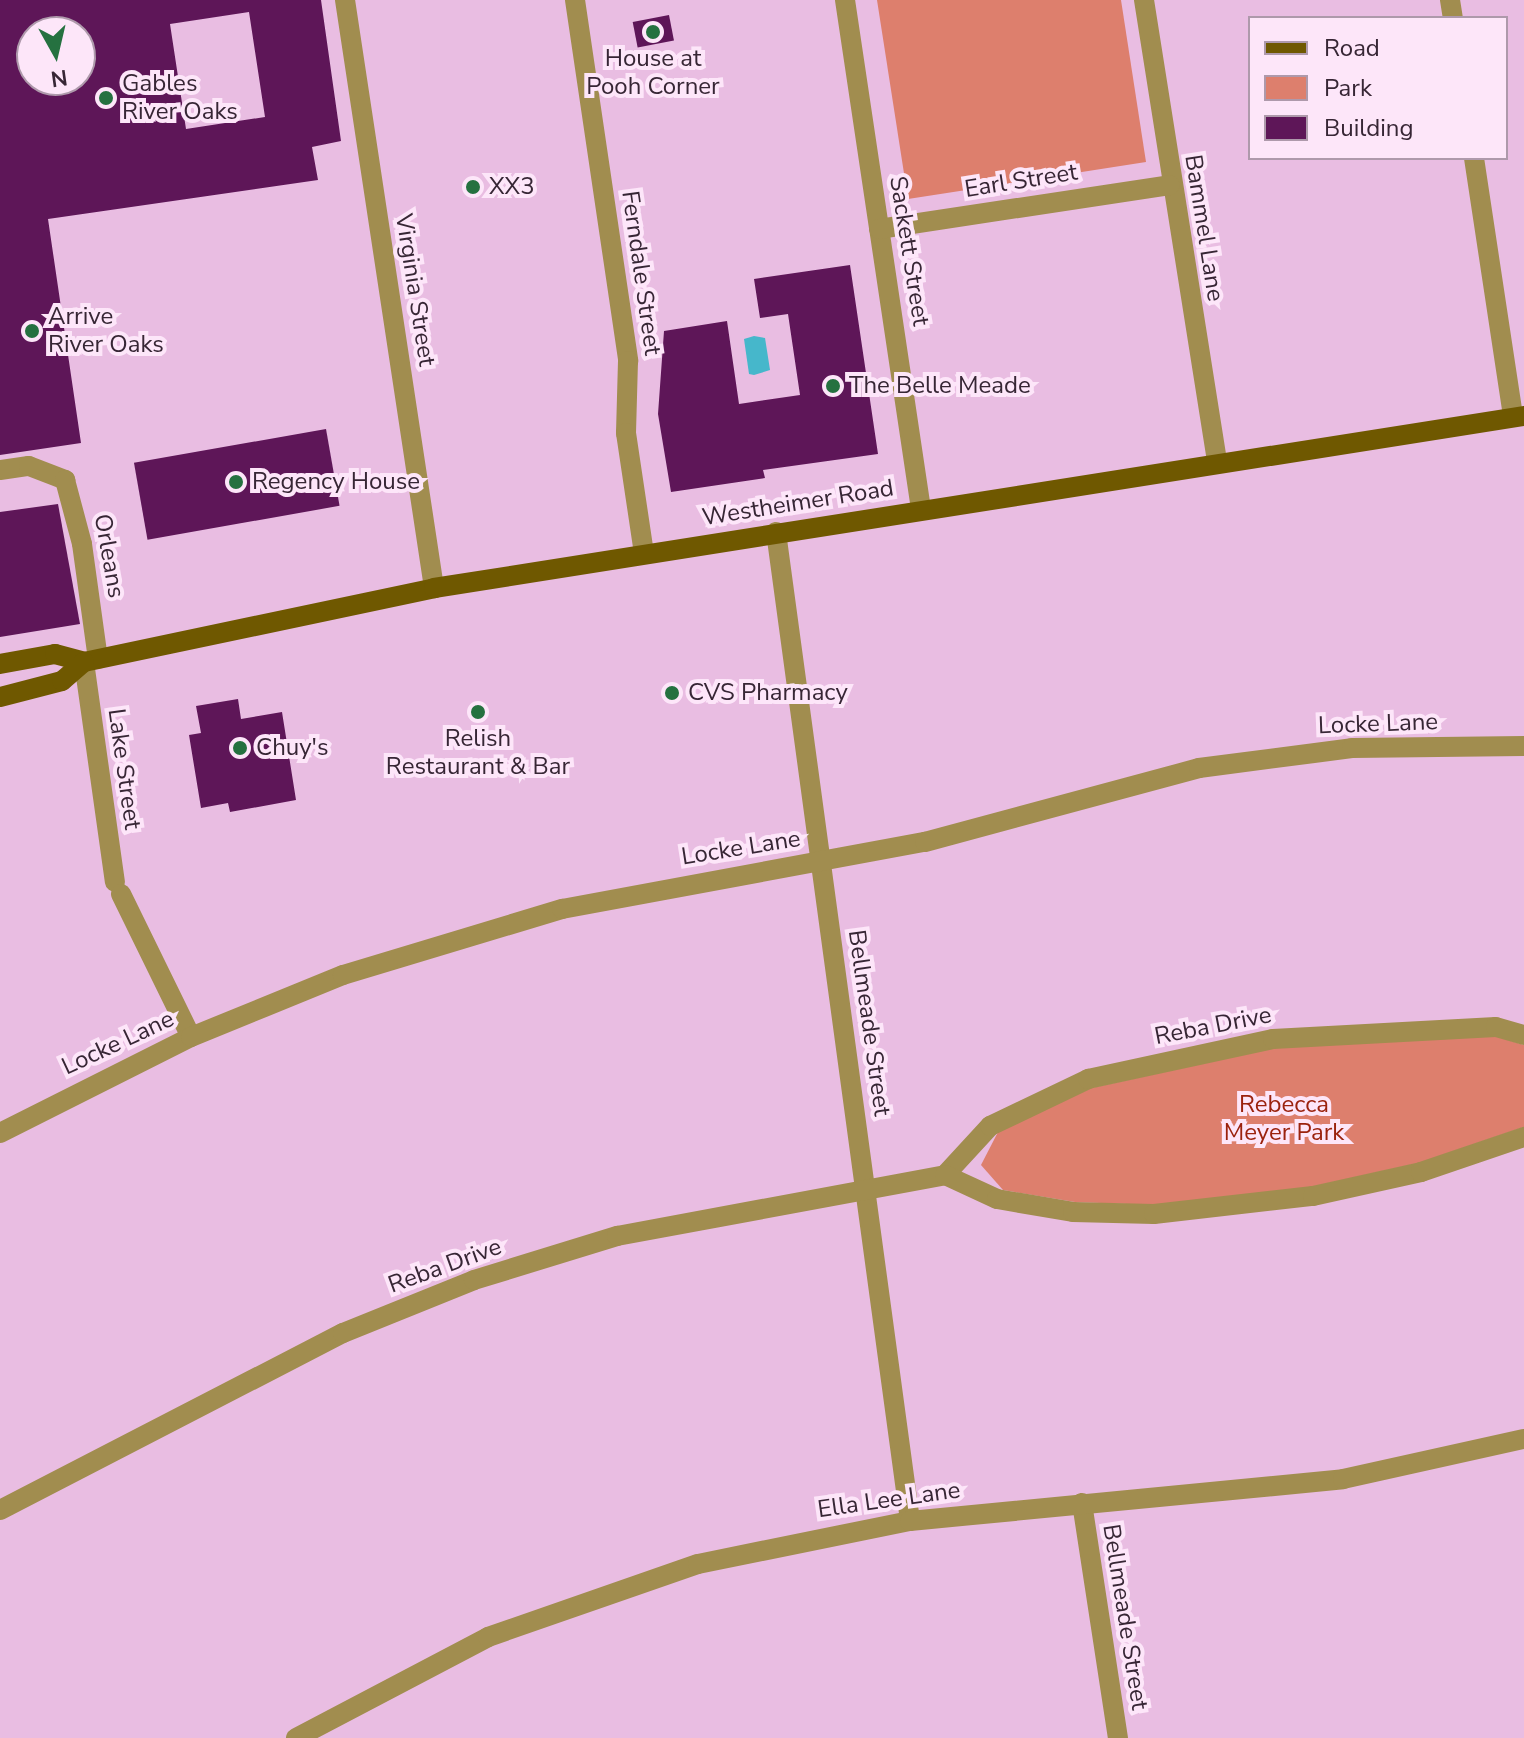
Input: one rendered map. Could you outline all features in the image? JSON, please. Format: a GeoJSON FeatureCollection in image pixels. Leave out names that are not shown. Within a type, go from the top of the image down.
{"type":"FeatureCollection","features":[{"type":"Feature","properties":{"kind":"main road","name":"Westheimer Road"},"geometry":{"type":"LineString","coordinates":[[0,697],[62,681],[91,661],[434,588],[1519,417]]}},
{"type":"Feature","properties":{"kind":"main road","name":"Westheimer Road"},"geometry":{"type":"LineString","coordinates":[[0,664],[55,654],[91,661]]}},
{"type":"Feature","properties":{"kind":"street","name":"Virginia Street"},"geometry":{"type":"LineString","coordinates":[[345,0],[434,588]]}},
{"type":"Feature","properties":{"kind":"street","name":"Ferndale Street"},"geometry":{"type":"LineString","coordinates":[[575,0],[621,299],[628,361],[626,433],[644,554]]}},
{"type":"Feature","properties":{"kind":"street","name":"Sackett Street"},"geometry":{"type":"LineString","coordinates":[[845,0],[921,509]]}},
{"type":"Feature","properties":{"kind":"street","name":"Bammel Lane"},"geometry":{"type":"LineString","coordinates":[[1144,0],[1170,185],[1217,463]]}},
{"type":"Feature","properties":{"kind":"street"},"geometry":{"type":"LineString","coordinates":[[1474,160],[1519,417]]}},
{"type":"Feature","properties":{"kind":"street","name":"Earl Street"},"geometry":{"type":"LineString","coordinates":[[879,229],[1170,185]]}},
{"type":"Feature","properties":{"kind":"street","name":"Orleans"},"geometry":{"type":"LineString","coordinates":[[0,470],[51,469],[65,480],[77,519],[91,661]]}},
{"type":"Feature","properties":{"kind":"street","name":"Bellmeade Street"},"geometry":{"type":"LineString","coordinates":[[776,532],[910,1521]]}},
{"type":"Feature","properties":{"kind":"street","name":"Lake Street"},"geometry":{"type":"LineString","coordinates":[[91,661],[118,888],[191,1037]]}},
{"type":"Feature","properties":{"kind":"street","name":"Locke Lane"},"geometry":{"type":"LineString","coordinates":[[0,1133],[191,1037],[447,941],[668,886],[925,842],[1199,768],[1352,748],[1524,746]]}},
{"type":"Feature","properties":{"kind":"street","name":"Reba Drive"},"geometry":{"type":"LineString","coordinates":[[0,1510],[343,1333],[474,1280],[617,1236],[945,1175],[990,1126],[1088,1079],[1273,1039],[1496,1027],[1524,1035]]}},
{"type":"Feature","properties":{"kind":"street"},"geometry":{"type":"LineString","coordinates":[[945,1175],[997,1199],[1073,1212],[1154,1214],[1313,1196],[1421,1172],[1524,1137]]}},
{"type":"Feature","properties":{"kind":"street","name":"Ella Lee Lane"},"geometry":{"type":"LineString","coordinates":[[296,1738],[401,1679],[543,1615],[698,1564],[910,1521],[1082,1503],[1282,1488],[1524,1439]]}},
{"type":"Feature","properties":{"kind":"street","name":"Bellmeade Street"},"geometry":{"type":"LineString","coordinates":[[1082,1503],[1118,1738]]}},
{"type":"Feature","properties":{"kind":"green space"},"geometry":{"type":"Polygon","coordinates":[[[877,0],[1121,0],[1146,162],[908,199],[877,0]]]}},
{"type":"Feature","properties":{"kind":"green space","name":"Rebecca Meyer Park"},"geometry":{"type":"Polygon","coordinates":[[[1495,1036],[1524,1045],[1524,1127],[1419,1163],[1311,1187],[1154,1205],[1075,1202],[1003,1190],[981,1165],[998,1132],[1091,1088],[1274,1048],[1495,1036]]]}},
{"type":"Feature","properties":{"kind":"water"},"geometry":{"type":"Polygon","coordinates":[[[754,336],[765,338],[770,370],[754,375],[749,374],[744,339],[754,336]]]}},
{"type":"Feature","properties":{"kind":"building","name":"Gables River Oaks"},"geometry":{"type":"Polygon","coordinates":[[[0,0],[321,0],[341,141],[312,147],[318,180],[48,219],[81,443],[0,455],[0,0]],[[249,12],[170,24],[186,129],[265,117],[249,12]]]}},
{"type":"Feature","properties":{"kind":"building","name":"House at Pooh Corner"},"geometry":{"type":"Polygon","coordinates":[[[669,15],[674,41],[638,48],[633,22],[669,15]]]}},
{"type":"Feature","properties":{"kind":"building","name":"The Belle Meade"},"geometry":{"type":"Polygon","coordinates":[[[850,265],[878,454],[763,470],[765,478],[671,492],[658,414],[664,331],[727,321],[739,404],[800,395],[788,314],[760,318],[754,279],[850,265]]]}},
{"type":"Feature","properties":{"kind":"building","name":"Regency House"},"geometry":{"type":"Polygon","coordinates":[[[326,429],[340,506],[148,540],[134,463],[326,429]]]}},
{"type":"Feature","properties":{"kind":"building"},"geometry":{"type":"Polygon","coordinates":[[[58,504],[80,624],[0,637],[0,512],[58,504]]]}},
{"type":"Feature","properties":{"kind":"building","name":"Chuy's"},"geometry":{"type":"Polygon","coordinates":[[[238,699],[241,719],[282,712],[296,800],[230,812],[228,803],[201,808],[189,735],[201,733],[196,706],[238,699]]]}},
{"type":"Feature","properties":{"kind":"place","name":"House at Pooh Corner"},"geometry":{"type":"Point","coordinates":[653,32]}},
{"type":"Feature","properties":{"kind":"place","name":"Gables River Oaks"},"geometry":{"type":"Point","coordinates":[106,98]}},
{"type":"Feature","properties":{"kind":"place","name":"XX3"},"geometry":{"type":"Point","coordinates":[473,187]}},
{"type":"Feature","properties":{"kind":"place","name":"Arrive River Oaks"},"geometry":{"type":"Point","coordinates":[32,331]}},
{"type":"Feature","properties":{"kind":"place","name":"The Belle Meade"},"geometry":{"type":"Point","coordinates":[833,386]}},
{"type":"Feature","properties":{"kind":"place","name":"Regency House"},"geometry":{"type":"Point","coordinates":[236,482]}},
{"type":"Feature","properties":{"kind":"place","name":"CVS Pharmacy"},"geometry":{"type":"Point","coordinates":[672,693]}},
{"type":"Feature","properties":{"kind":"place","name":"Relish Restaurant & Bar"},"geometry":{"type":"Point","coordinates":[478,712]}},
{"type":"Feature","properties":{"kind":"place","name":"Chuy's"},"geometry":{"type":"Point","coordinates":[240,748]}}]}
